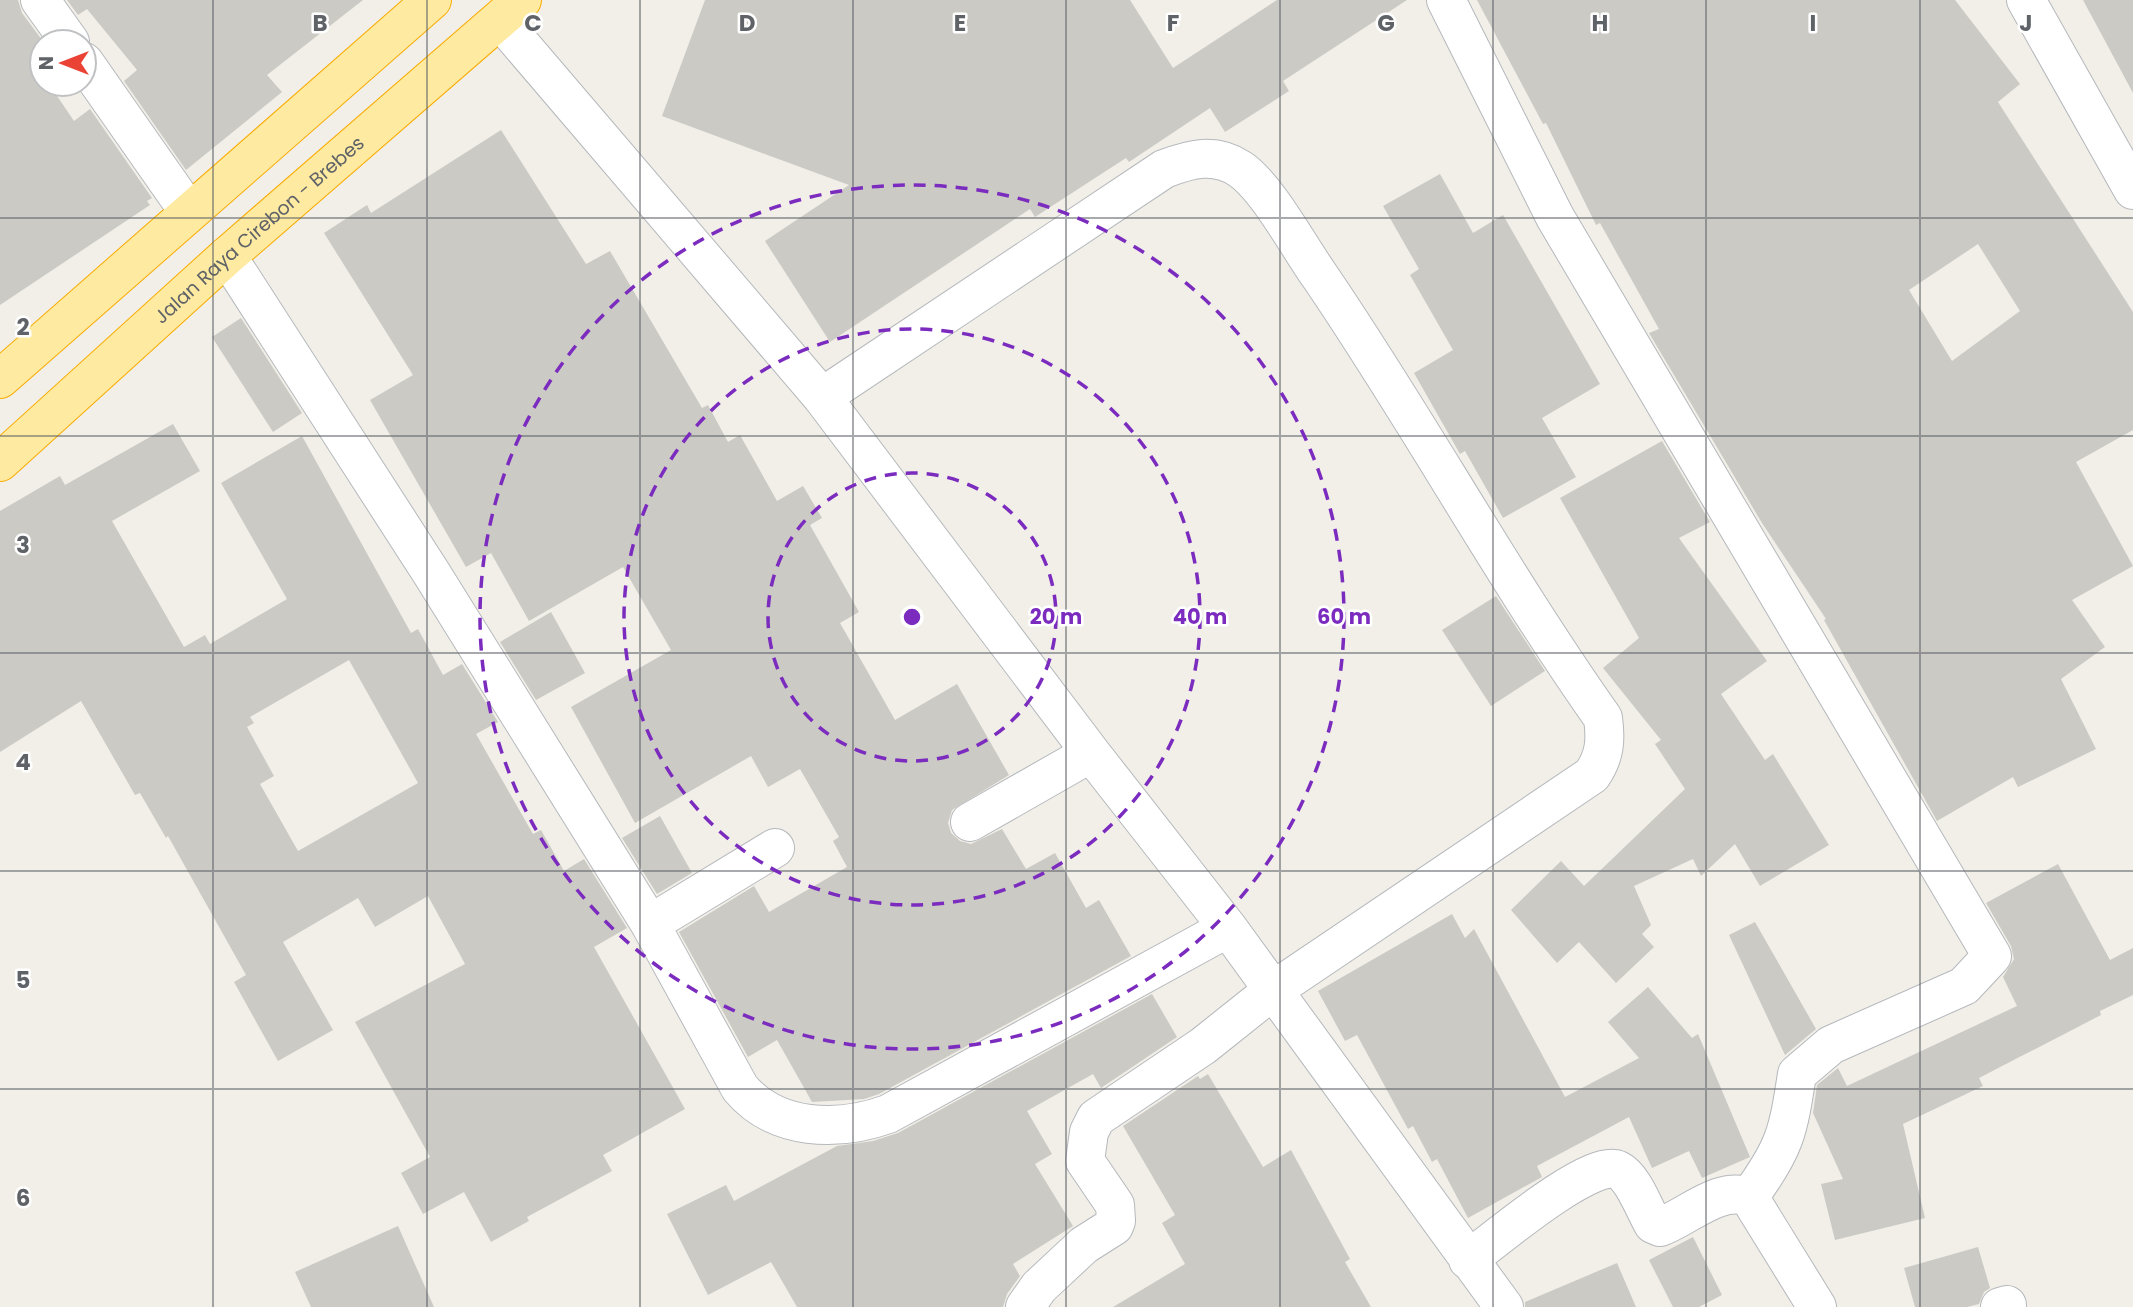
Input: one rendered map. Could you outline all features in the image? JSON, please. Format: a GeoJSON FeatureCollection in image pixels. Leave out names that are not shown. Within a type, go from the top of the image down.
{"type":"FeatureCollection","features":[{"type":"Feature","properties":{"kind":"highway"},"geometry":{"type":"LineString","coordinates":[[0,379],[432,0]]}},
{"type":"Feature","properties":{"kind":"highway","name":"Jalan Raya Cirebon - Brebes"},"geometry":{"type":"LineString","coordinates":[[0,461],[227,256],[511,10]]}},
{"type":"Feature","properties":{"kind":"highway"},"geometry":{"type":"LineString","coordinates":[[189,212],[227,256]]}},
{"type":"Feature","properties":{"kind":"street"},"geometry":{"type":"LineString","coordinates":[[40,0],[60,28]]}},
{"type":"Feature","properties":{"kind":"street"},"geometry":{"type":"LineString","coordinates":[[1446,0],[1555,217],[1992,956],[1964,986],[1831,1045],[1797,1074],[1788,1133],[1773,1164],[1749,1197]]}},
{"type":"Feature","properties":{"kind":"street"},"geometry":{"type":"LineString","coordinates":[[2026,0],[2133,190]]}},
{"type":"Feature","properties":{"kind":"street"},"geometry":{"type":"LineString","coordinates":[[511,10],[822,397],[1091,753],[1228,928],[1504,1307]]}},
{"type":"Feature","properties":{"kind":"street"},"geometry":{"type":"LineString","coordinates":[[98,82],[189,212]]}},
{"type":"Feature","properties":{"kind":"street"},"geometry":{"type":"LineString","coordinates":[[822,397],[1164,169],[1192,159],[1216,159],[1239,168],[1259,188],[1353,325],[1603,718],[1606,739],[1599,764],[1592,775],[1272,991],[1203,1046],[1096,1118],[1087,1139],[1085,1161],[1115,1205],[1116,1221],[1114,1226],[1084,1245],[1039,1287],[1025,1307]]}},
{"type":"Feature","properties":{"kind":"street"},"geometry":{"type":"LineString","coordinates":[[227,256],[432,574],[650,924],[740,1088],[752,1102],[786,1119],[832,1126],[866,1122],[888,1114],[1228,928]]}},
{"type":"Feature","properties":{"kind":"street"},"geometry":{"type":"LineString","coordinates":[[970,822],[1091,753]]}},
{"type":"Feature","properties":{"kind":"street"},"geometry":{"type":"LineString","coordinates":[[650,924],[775,848]]}},
{"type":"Feature","properties":{"kind":"street"},"geometry":{"type":"LineString","coordinates":[[1468,1259],[1576,1181],[1601,1169],[1614,1168],[1624,1174],[1653,1224],[1660,1227],[1719,1198],[1736,1194],[1749,1197],[1817,1307]]}},
{"type":"Feature","properties":{"kind":"building"},"geometry":{"type":"Polygon","coordinates":[[[0,0],[18,0],[22,13],[33,28],[28,28],[28,98],[58,98],[74,121],[90,109],[152,198],[147,201],[150,205],[0,305],[0,0]]]}},
{"type":"Feature","properties":{"kind":"building"},"geometry":{"type":"Polygon","coordinates":[[[67,0],[363,0],[267,75],[282,92],[186,170],[124,81],[137,70],[87,9],[78,15],[67,0]]]}},
{"type":"Feature","properties":{"kind":"building"},"geometry":{"type":"Polygon","coordinates":[[[705,0],[1130,0],[1173,68],[1277,0],[1407,0],[1283,81],[1289,91],[1225,132],[1210,108],[1129,162],[1126,158],[1035,217],[1030,209],[830,342],[765,241],[849,185],[662,116],[705,0]]]}},
{"type":"Feature","properties":{"kind":"building"},"geometry":{"type":"Polygon","coordinates":[[[1477,0],[1955,0],[2020,84],[1998,102],[2133,312],[2133,430],[2076,462],[2133,566],[2072,600],[2105,647],[2061,679],[2096,749],[2018,787],[2013,777],[1937,821],[1824,620],[1826,619],[1762,523],[1649,333],[1659,329],[1600,223],[1596,225],[1546,123],[1543,124],[1477,0]],[[1978,244],[1909,290],[1952,361],[2020,311],[1978,244]]]}},
{"type":"Feature","properties":{"kind":"building"},"geometry":{"type":"Polygon","coordinates":[[[2083,0],[2133,0],[2133,93],[2083,0]]]}},
{"type":"Feature","properties":{"kind":"building"},"geometry":{"type":"Polygon","coordinates":[[[501,130],[586,264],[610,251],[702,408],[708,405],[728,442],[740,435],[777,501],[803,486],[822,518],[810,525],[859,612],[840,623],[895,720],[957,684],[1009,775],[952,810],[948,823],[951,833],[960,841],[971,844],[1002,829],[1026,869],[1055,853],[1086,908],[1099,900],[1131,956],[879,1094],[864,1099],[812,1102],[777,1040],[748,1057],[679,932],[754,886],[769,912],[847,867],[833,841],[839,837],[800,769],[768,787],[751,756],[635,823],[571,707],[671,650],[623,567],[529,621],[491,553],[466,567],[370,400],[413,375],[324,233],[367,205],[371,213],[501,130]]]}},
{"type":"Feature","properties":{"kind":"building"},"geometry":{"type":"Polygon","coordinates":[[[1440,174],[1473,233],[1503,215],[1600,384],[1542,418],[1576,477],[1503,518],[1465,451],[1460,454],[1414,373],[1453,350],[1410,275],[1419,269],[1383,206],[1440,174]]]}},
{"type":"Feature","properties":{"kind":"building"},"geometry":{"type":"Polygon","coordinates":[[[241,318],[302,413],[273,432],[212,337],[241,318]]]}},
{"type":"Feature","properties":{"kind":"building"},"geometry":{"type":"Polygon","coordinates":[[[173,424],[200,471],[112,521],[184,647],[205,635],[210,644],[287,599],[221,483],[302,436],[411,633],[418,629],[443,675],[462,664],[498,722],[476,734],[533,834],[541,830],[564,871],[584,859],[627,928],[594,947],[685,1109],[603,1155],[612,1171],[527,1217],[529,1221],[491,1242],[464,1192],[423,1214],[401,1173],[430,1157],[355,1022],[465,964],[428,896],[375,927],[358,898],[283,942],[333,1030],[278,1061],[234,982],[246,975],[168,836],[166,838],[140,793],[135,795],[81,701],[0,752],[0,511],[60,476],[65,485],[173,424]],[[349,660],[250,717],[254,723],[247,727],[274,776],[260,784],[298,851],[418,783],[349,660]]]}},
{"type":"Feature","properties":{"kind":"building"},"geometry":{"type":"Polygon","coordinates":[[[1662,441],[1710,522],[1679,538],[1767,661],[1721,694],[1765,760],[1773,754],[1829,845],[1760,886],[1735,844],[1701,876],[1693,859],[1634,886],[1651,925],[1642,934],[1654,947],[1616,983],[1579,942],[1557,963],[1511,910],[1561,861],[1584,886],[1685,789],[1655,744],[1661,740],[1603,668],[1639,638],[1560,498],[1662,441]]]}},
{"type":"Feature","properties":{"kind":"building"},"geometry":{"type":"Polygon","coordinates":[[[1496,596],[1545,671],[1491,706],[1442,630],[1496,596]]]}},
{"type":"Feature","properties":{"kind":"building"},"geometry":{"type":"Polygon","coordinates":[[[551,612],[585,673],[536,700],[500,642],[551,612]]]}},
{"type":"Feature","properties":{"kind":"building"},"geometry":{"type":"Polygon","coordinates":[[[660,816],[692,873],[657,894],[622,838],[660,816]]]}},
{"type":"Feature","properties":{"kind":"building"},"geometry":{"type":"Polygon","coordinates":[[[2058,864],[2110,960],[2133,948],[2133,995],[2100,1011],[2101,1015],[1979,1078],[1983,1086],[1903,1124],[1925,1218],[1835,1240],[1821,1184],[1843,1179],[1813,1113],[1817,1085],[1838,1068],[1847,1086],[2017,1006],[2003,977],[2014,959],[2011,946],[1986,903],[2058,864]]]}},
{"type":"Feature","properties":{"kind":"building"},"geometry":{"type":"Polygon","coordinates":[[[1452,914],[1465,938],[1474,929],[1565,1097],[1639,1058],[1608,1022],[1648,987],[1692,1038],[1698,1034],[1750,1157],[1702,1178],[1689,1151],[1652,1168],[1629,1117],[1537,1166],[1542,1177],[1468,1218],[1437,1159],[1432,1162],[1413,1126],[1408,1129],[1357,1035],[1345,1041],[1318,991],[1452,914]]]}},
{"type":"Feature","properties":{"kind":"building"},"geometry":{"type":"Polygon","coordinates":[[[1755,922],[1816,1029],[1785,1055],[1729,935],[1755,922]]]}},
{"type":"Feature","properties":{"kind":"building"},"geometry":{"type":"Polygon","coordinates":[[[1152,994],[1177,1037],[1101,1088],[1093,1074],[1027,1111],[1052,1154],[1035,1164],[1073,1226],[1013,1264],[1020,1276],[1007,1294],[1003,1307],[797,1307],[771,1262],[708,1295],[667,1214],[726,1185],[734,1201],[837,1146],[873,1141],[898,1133],[1152,994]]]}},
{"type":"Feature","properties":{"kind":"building"},"geometry":{"type":"Polygon","coordinates":[[[1208,1074],[1263,1167],[1291,1150],[1350,1259],[1345,1262],[1371,1307],[1113,1307],[1185,1264],[1162,1223],[1175,1215],[1123,1126],[1198,1076],[1200,1079],[1208,1074]]]}},
{"type":"Feature","properties":{"kind":"building"},"geometry":{"type":"Polygon","coordinates":[[[398,1226],[434,1307],[311,1307],[295,1272],[398,1226]]]}},
{"type":"Feature","properties":{"kind":"building"},"geometry":{"type":"Polygon","coordinates":[[[1693,1237],[1722,1295],[1699,1307],[1673,1307],[1649,1260],[1693,1237]]]}},
{"type":"Feature","properties":{"kind":"building"},"geometry":{"type":"Polygon","coordinates":[[[1978,1247],[1990,1288],[1984,1292],[1979,1304],[1967,1307],[1915,1307],[1904,1268],[1978,1247]]]}},
{"type":"Feature","properties":{"kind":"building"},"geometry":{"type":"Polygon","coordinates":[[[1617,1263],[1636,1307],[1525,1307],[1525,1302],[1617,1263]]]}}]}
